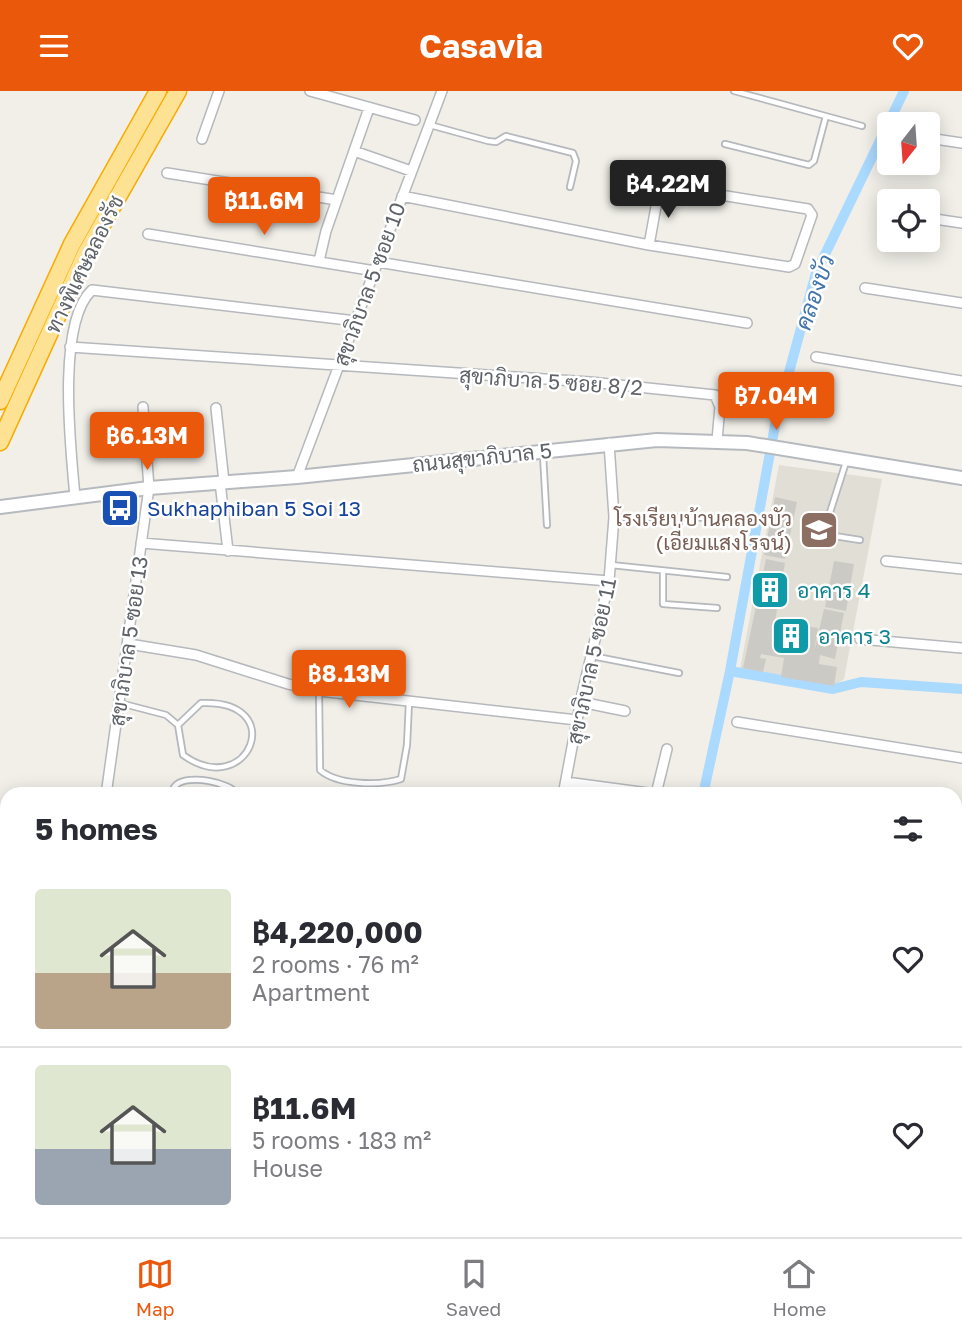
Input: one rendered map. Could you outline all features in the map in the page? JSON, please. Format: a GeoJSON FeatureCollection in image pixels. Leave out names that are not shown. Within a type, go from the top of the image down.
{"type":"FeatureCollection","features":[{"type":"Feature","properties":{"kind":"highway","name":"ทางพิเศษฉลองรัช"},"geometry":{"type":"LineString","coordinates":[[0,401],[72,244],[158,91]]}},
{"type":"Feature","properties":{"kind":"highway","name":"ทางพิเศษฉลองรัช"},"geometry":{"type":"LineString","coordinates":[[0,442],[86,253],[178,91]]}},
{"type":"Feature","properties":{"kind":"street"},"geometry":{"type":"LineString","coordinates":[[202,139],[219,91]]}},
{"type":"Feature","properties":{"kind":"street"},"geometry":{"type":"LineString","coordinates":[[310,91],[415,120]]}},
{"type":"Feature","properties":{"kind":"street","name":"สุขาภิบาล 5 ซอย 10"},"geometry":{"type":"LineString","coordinates":[[297,477],[442,91]]}},
{"type":"Feature","properties":{"kind":"street"},"geometry":{"type":"LineString","coordinates":[[319,261],[369,108]]}},
{"type":"Feature","properties":{"kind":"street"},"geometry":{"type":"LineString","coordinates":[[940,140],[962,143]]}},
{"type":"Feature","properties":{"kind":"street"},"geometry":{"type":"LineString","coordinates":[[354,151],[411,171]]}},
{"type":"Feature","properties":{"kind":"street"},"geometry":{"type":"LineString","coordinates":[[167,173],[337,200]]}},
{"type":"Feature","properties":{"kind":"street"},"geometry":{"type":"LineString","coordinates":[[401,196],[649,246],[792,267],[812,215],[808,209],[664,186],[659,190],[649,246]]}},
{"type":"Feature","properties":{"kind":"street"},"geometry":{"type":"LineString","coordinates":[[940,220],[962,223]]}},
{"type":"Feature","properties":{"kind":"street"},"geometry":{"type":"LineString","coordinates":[[148,235],[747,323]]}},
{"type":"Feature","properties":{"kind":"street"},"geometry":{"type":"LineString","coordinates":[[865,288],[962,303]]}},
{"type":"Feature","properties":{"kind":"street"},"geometry":{"type":"LineString","coordinates":[[75,498],[69,417],[70,347],[84,297],[92,290],[356,321]]}},
{"type":"Feature","properties":{"kind":"street"},"geometry":{"type":"LineString","coordinates":[[70,347],[340,365]]}},
{"type":"Feature","properties":{"kind":"street"},"geometry":{"type":"LineString","coordinates":[[816,357],[962,381]]}},
{"type":"Feature","properties":{"kind":"street","name":"สุขาภิบาล 5 ซอย 8/2"},"geometry":{"type":"LineString","coordinates":[[340,365],[590,382],[715,395],[720,407],[716,440]]}},
{"type":"Feature","properties":{"kind":"street","name":"สุขาภิบาล 5 ซอย 13"},"geometry":{"type":"LineString","coordinates":[[107,787],[149,488],[143,407]]}},
{"type":"Feature","properties":{"kind":"street"},"geometry":{"type":"LineString","coordinates":[[216,408],[228,551]]}},
{"type":"Feature","properties":{"kind":"street","name":"ถนนสุขาภิบาล 5"},"geometry":{"type":"LineString","coordinates":[[0,507],[149,488],[297,477],[609,443],[716,440],[747,443],[962,478]]}},
{"type":"Feature","properties":{"kind":"street","name":"สุขาภิบาล 5 ซอย 11"},"geometry":{"type":"LineString","coordinates":[[565,787],[577,720],[609,581],[614,517],[609,443]]}},
{"type":"Feature","properties":{"kind":"street"},"geometry":{"type":"LineString","coordinates":[[141,543],[609,581]]}},
{"type":"Feature","properties":{"kind":"street"},"geometry":{"type":"LineString","coordinates":[[886,561],[962,569]]}},
{"type":"Feature","properties":{"kind":"street"},"geometry":{"type":"LineString","coordinates":[[860,639],[962,647]]}},
{"type":"Feature","properties":{"kind":"street"},"geometry":{"type":"LineString","coordinates":[[129,644],[196,655],[319,691],[577,720]]}},
{"type":"Feature","properties":{"kind":"street"},"geometry":{"type":"LineString","coordinates":[[581,702],[625,711]]}},
{"type":"Feature","properties":{"kind":"street"},"geometry":{"type":"LineString","coordinates":[[737,722],[962,758]]}},
{"type":"Feature","properties":{"kind":"street"},"geometry":{"type":"LineString","coordinates":[[658,787],[667,749]]}},
{"type":"Feature","properties":{"kind":"street"},"geometry":{"type":"LineString","coordinates":[[566,782],[604,787]]}},
{"type":"Feature","properties":{"kind":"lane"},"geometry":{"type":"LineString","coordinates":[[734,91],[752,93],[862,126]]}},
{"type":"Feature","properties":{"kind":"lane"},"geometry":{"type":"LineString","coordinates":[[725,144],[810,165],[814,161],[826,116]]}},
{"type":"Feature","properties":{"kind":"lane"},"geometry":{"type":"LineString","coordinates":[[429,125],[488,141],[496,142],[506,136],[573,153],[576,161],[570,187]]}},
{"type":"Feature","properties":{"kind":"lane"},"geometry":{"type":"LineString","coordinates":[[543,450],[547,525]]}},
{"type":"Feature","properties":{"kind":"lane"},"geometry":{"type":"LineString","coordinates":[[846,461],[825,528],[828,535],[860,540]]}},
{"type":"Feature","properties":{"kind":"lane"},"geometry":{"type":"LineString","coordinates":[[614,517],[741,518]]}},
{"type":"Feature","properties":{"kind":"lane"},"geometry":{"type":"LineString","coordinates":[[611,565],[727,577]]}},
{"type":"Feature","properties":{"kind":"lane"},"geometry":{"type":"LineString","coordinates":[[663,572],[663,604],[717,608]]}},
{"type":"Feature","properties":{"kind":"lane"},"geometry":{"type":"LineString","coordinates":[[592,656],[679,673]]}},
{"type":"Feature","properties":{"kind":"lane"},"geometry":{"type":"LineString","coordinates":[[319,691],[317,721],[320,770],[328,778],[352,781],[390,782],[401,779],[407,745],[409,701]]}},
{"type":"Feature","properties":{"kind":"lane"},"geometry":{"type":"LineString","coordinates":[[120,703],[166,715],[178,725],[183,755],[211,767],[233,765],[244,758],[251,745],[252,729],[248,717],[235,707],[218,702],[201,702],[178,725]]}},
{"type":"Feature","properties":{"kind":"lane"},"geometry":{"type":"LineString","coordinates":[[175,787],[186,780],[229,787]]}},
{"type":"Feature","properties":{"kind":"shaded area","name":"โรงเรียนบ้านคลองบัว (เอี่ยมแสงโรจน์)"},"geometry":{"type":"Polygon","coordinates":[[[779,465],[882,479],[844,679],[834,686],[740,669],[779,465]]]}},
{"type":"Feature","properties":{"kind":"building"},"geometry":{"type":"Polygon","coordinates":[[[775,497],[797,502],[785,559],[764,555],[775,497]]]}},
{"type":"Feature","properties":{"kind":"building"},"geometry":{"type":"Polygon","coordinates":[[[766,559],[785,563],[775,621],[818,628],[814,652],[824,609],[844,613],[835,659],[820,655],[819,664],[837,667],[834,686],[781,677],[784,658],[761,654],[760,658],[766,659],[763,672],[743,668],[766,559]]]}},
{"type":"Feature","properties":{"kind":"building"},"geometry":{"type":"Polygon","coordinates":[[[834,561],[854,564],[846,611],[825,607],[834,561]]]}},
{"type":"Feature","properties":{"kind":"waterway","name":"คลองบัว"},"geometry":{"type":"LineString","coordinates":[[705,787],[730,671],[776,420],[816,273],[904,91]]}},
{"type":"Feature","properties":{"kind":"waterway"},"geometry":{"type":"LineString","coordinates":[[730,671],[833,689],[861,682],[962,689]]}},
{"type":"Feature","properties":{"kind":"place","name":"Sukhaphiban 5 Soi 13"},"geometry":{"type":"Point","coordinates":[120,508]}},
{"type":"Feature","properties":{"kind":"place","name":"โรงเรียนบ้านคลองบัว (เอี่ยมแสงโรจน์)"},"geometry":{"type":"Point","coordinates":[819,530]}},
{"type":"Feature","properties":{"kind":"place","name":"อาคาร 4"},"geometry":{"type":"Point","coordinates":[770,590]}},
{"type":"Feature","properties":{"kind":"place","name":"อาคาร 3"},"geometry":{"type":"Point","coordinates":[791,636]}}]}
